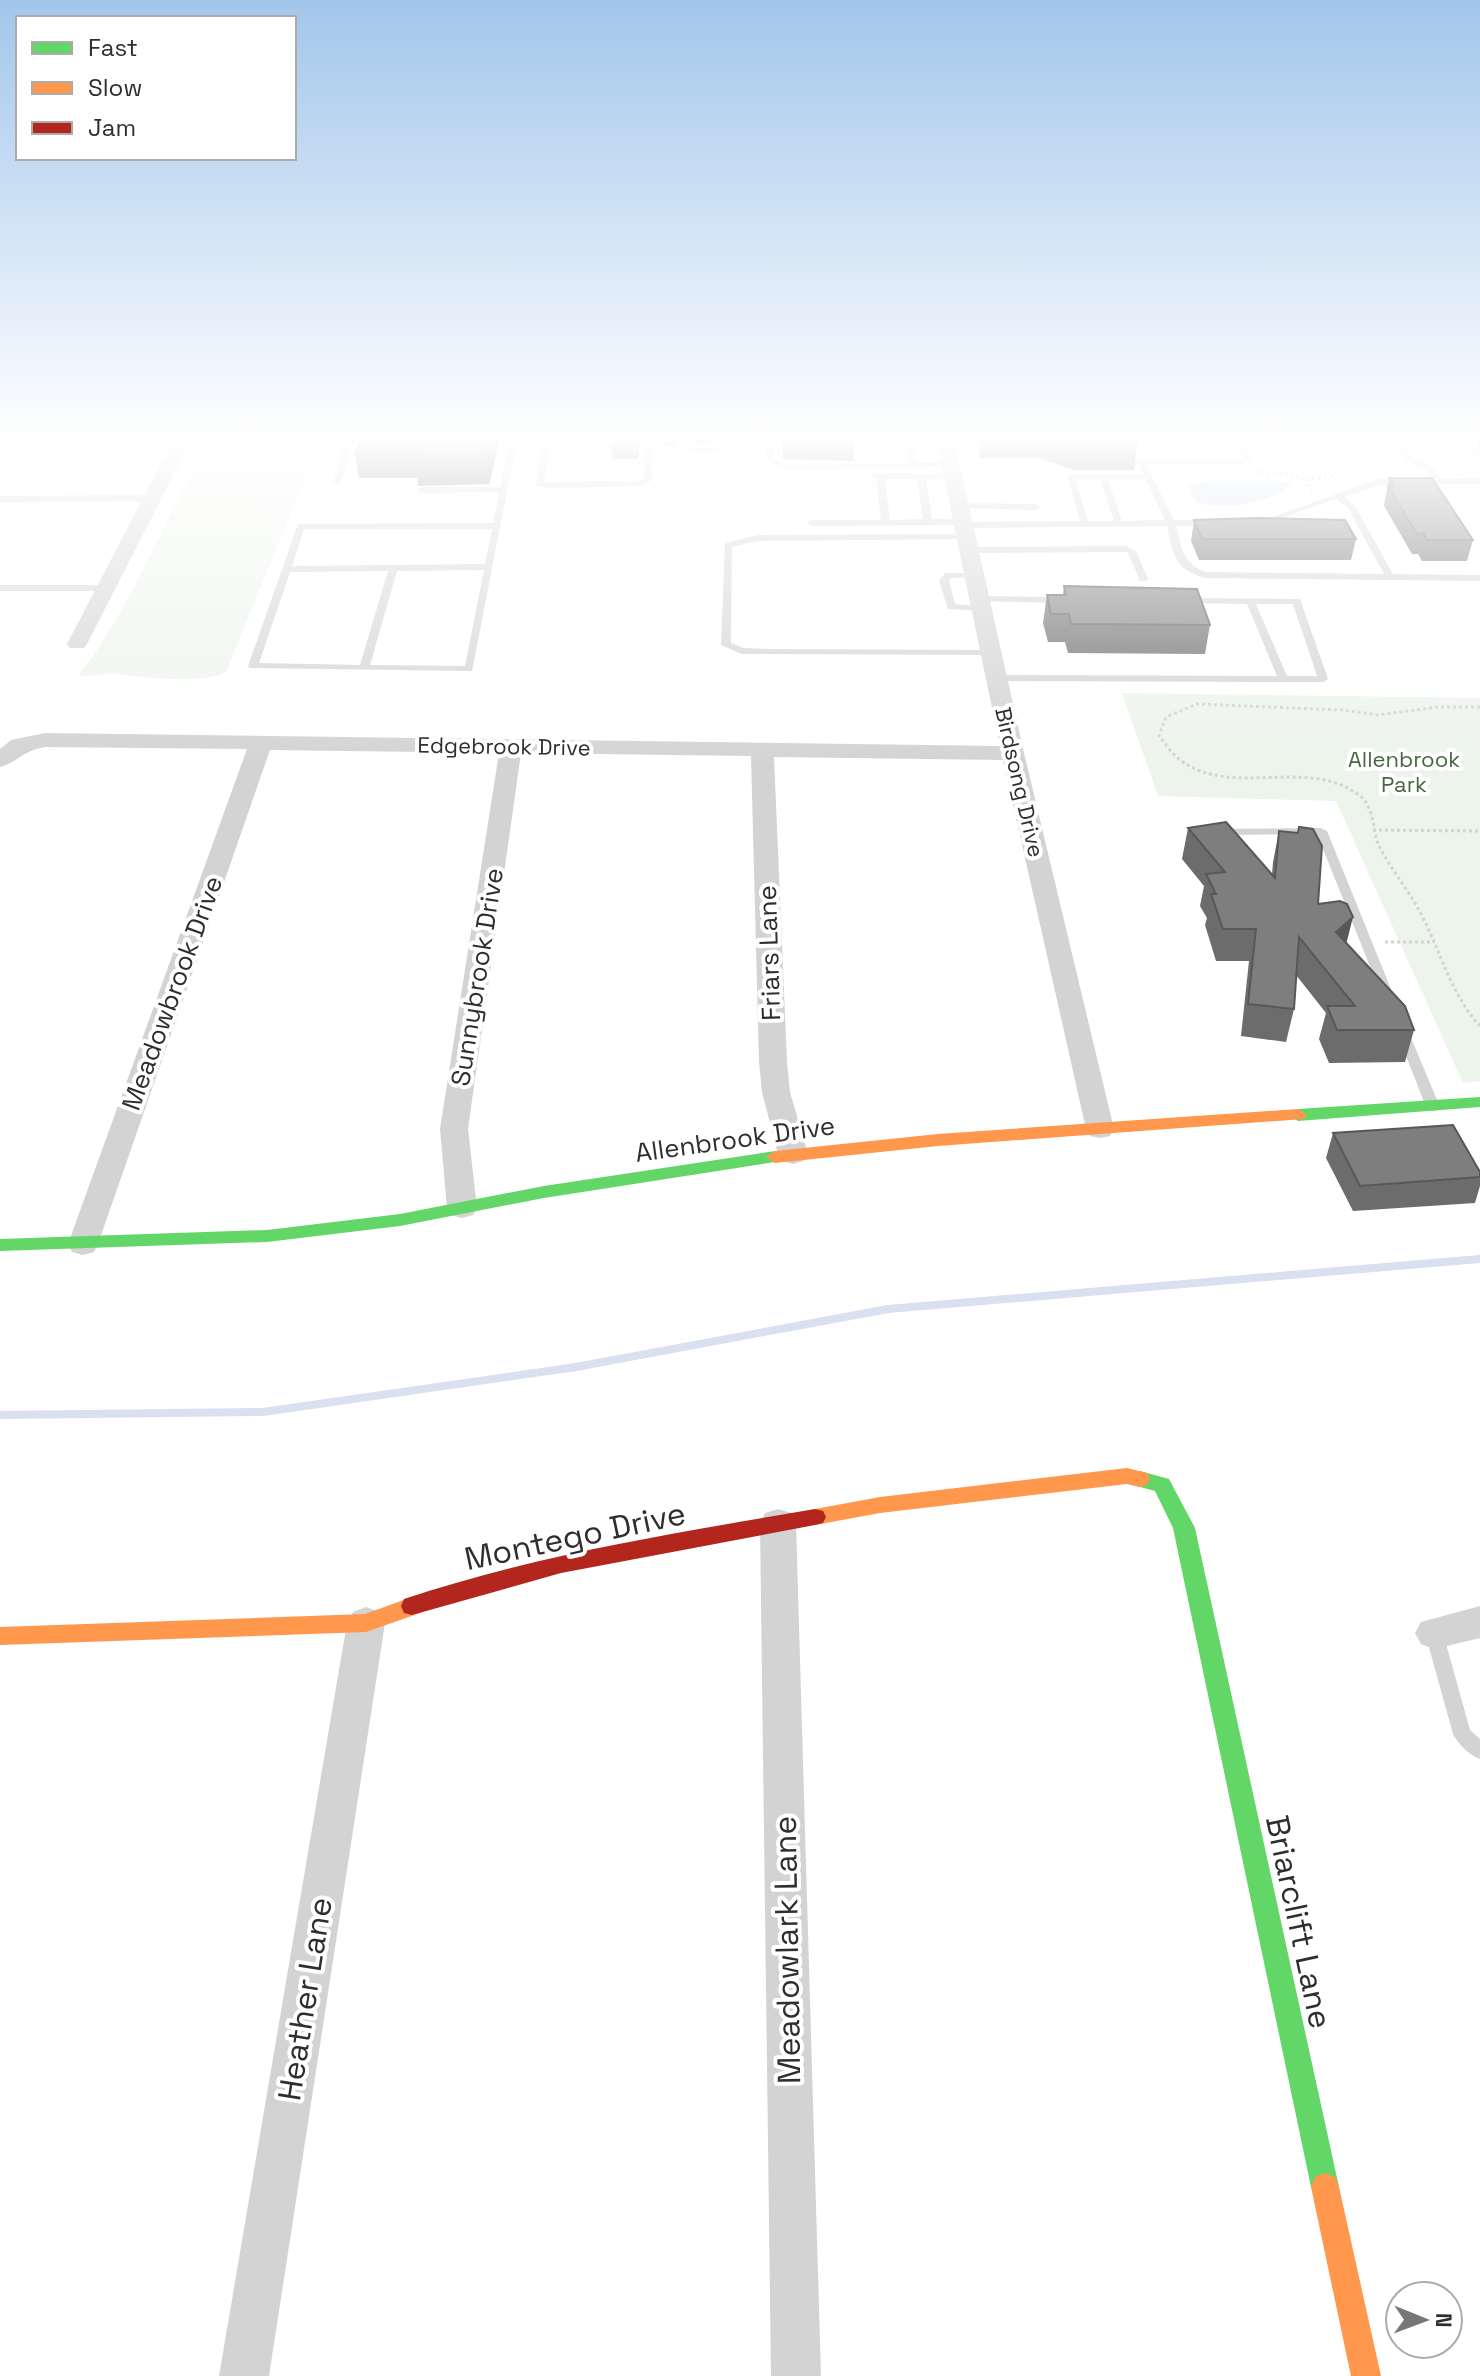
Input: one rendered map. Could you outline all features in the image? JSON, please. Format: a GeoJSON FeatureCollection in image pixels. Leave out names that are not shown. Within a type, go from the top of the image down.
{"type":"FeatureCollection","features":[{"type":"Feature","properties":{"kind":"street"},"geometry":{"type":"LineString","coordinates":[[77,644],[128,546]]}},
{"type":"Feature","properties":{"kind":"street","name":"Birdsong Drive"},"geometry":{"type":"LineString","coordinates":[[967,546],[1100,1129]]}},
{"type":"Feature","properties":{"kind":"street","name":"Edgebrook Drive"},"geometry":{"type":"LineString","coordinates":[[0,760],[19,745],[45,740],[1013,753]]}},
{"type":"Feature","properties":{"kind":"street","name":"Meadowbrook Drive"},"geometry":{"type":"LineString","coordinates":[[83,1244],[261,743]]}},
{"type":"Feature","properties":{"kind":"street","name":"Sunnybrook Drive"},"geometry":{"type":"LineString","coordinates":[[462,1208],[454,1129],[511,747]]}},
{"type":"Feature","properties":{"kind":"street","name":"Friars Lane"},"geometry":{"type":"LineString","coordinates":[[762,749],[773,1062],[776,1092],[793,1154]]}},
{"type":"Feature","properties":{"kind":"street","name":"Allenbrook Drive"},"geometry":{"type":"LineString","coordinates":[[0,1245],[267,1236],[400,1220],[793,1154],[1480,1102]]}},
{"type":"Feature","properties":{"kind":"street","name":"Montego Drive"},"geometry":{"type":"LineString","coordinates":[[0,1636],[366,1623],[465,1587],[575,1562],[880,1505],[1127,1476],[1162,1485]]}},
{"type":"Feature","properties":{"kind":"street","name":"Briarclift Lane"},"geometry":{"type":"LineString","coordinates":[[1162,1485],[1184,1528],[1366,2376]]}},
{"type":"Feature","properties":{"kind":"street","name":"Meadowlark Lane"},"geometry":{"type":"LineString","coordinates":[[778,1523],[796,2376]]}},
{"type":"Feature","properties":{"kind":"street"},"geometry":{"type":"LineString","coordinates":[[1434,1633],[1480,1622]]}},
{"type":"Feature","properties":{"kind":"street","name":"Heather Lane"},"geometry":{"type":"LineString","coordinates":[[244,2376],[366,1623]]}},
{"type":"Feature","properties":{"kind":"lane"},"geometry":{"type":"LineString","coordinates":[[294,546],[253,666],[469,669],[492,546]]}},
{"type":"Feature","properties":{"kind":"lane"},"geometry":{"type":"LineString","coordinates":[[728,546],[726,645],[742,651],[772,652],[992,653]]}},
{"type":"Feature","properties":{"kind":"lane"},"geometry":{"type":"LineString","coordinates":[[1102,546],[1132,551],[1143,579]]}},
{"type":"Feature","properties":{"kind":"lane"},"geometry":{"type":"LineString","coordinates":[[1177,546],[1180,560],[1188,570],[1205,575],[1480,578]]}},
{"type":"Feature","properties":{"kind":"lane"},"geometry":{"type":"LineString","coordinates":[[1373,546],[1390,577]]}},
{"type":"Feature","properties":{"kind":"lane"},"geometry":{"type":"LineString","coordinates":[[286,569],[488,567]]}},
{"type":"Feature","properties":{"kind":"lane"},"geometry":{"type":"LineString","coordinates":[[364,668],[393,568]]}},
{"type":"Feature","properties":{"kind":"lane"},"geometry":{"type":"LineString","coordinates":[[0,588],[105,588]]}},
{"type":"Feature","properties":{"kind":"lane"},"geometry":{"type":"LineString","coordinates":[[981,604],[1075,600]]}},
{"type":"Feature","properties":{"kind":"lane"},"geometry":{"type":"LineString","coordinates":[[998,678],[1323,679],[1297,601],[1171,601]]}},
{"type":"Feature","properties":{"kind":"lane"},"geometry":{"type":"LineString","coordinates":[[1250,601],[1283,679]]}},
{"type":"Feature","properties":{"kind":"lane"},"geometry":{"type":"LineString","coordinates":[[1216,832],[1321,831],[1394,1010]]}},
{"type":"Feature","properties":{"kind":"lane"},"geometry":{"type":"LineString","coordinates":[[1399,1024],[1433,1107]]}},
{"type":"Feature","properties":{"kind":"lane"},"geometry":{"type":"LineString","coordinates":[[1434,1633],[1462,1734],[1480,1751]]}},
{"type":"Feature","properties":{"kind":"path"},"geometry":{"type":"LineString","coordinates":[[1480,707],[1438,707],[1378,715],[1343,710],[1197,704],[1166,717],[1159,736],[1180,761],[1200,770],[1247,779],[1315,778],[1362,797],[1370,810],[1373,830],[1434,942],[1465,1012],[1480,1026]]}},
{"type":"Feature","properties":{"kind":"path"},"geometry":{"type":"LineString","coordinates":[[1373,830],[1480,831]]}},
{"type":"Feature","properties":{"kind":"path"},"geometry":{"type":"LineString","coordinates":[[1366,942],[1434,942]]}},
{"type":"Feature","properties":{"kind":"green space"},"geometry":{"type":"Polygon","coordinates":[[[155,546],[278,546],[226,672],[215,676],[187,679],[112,674],[78,676],[97,651],[155,546]]]}},
{"type":"Feature","properties":{"kind":"green space","name":"Allenbrook Park"},"geometry":{"type":"Polygon","coordinates":[[[1122,693],[1480,698],[1480,1081],[1463,1083],[1336,801],[1158,796],[1122,693]]]}},
{"type":"Feature","properties":{"kind":"building"},"geometry":{"type":"Polygon","coordinates":[[[1064,586],[1197,589],[1210,625],[1071,624],[1069,614],[1051,614],[1047,595],[1066,595],[1064,586]]]}},
{"type":"Feature","properties":{"kind":"building"},"geometry":{"type":"Polygon","coordinates":[[[1226,822],[1275,878],[1279,831],[1298,833],[1299,827],[1313,829],[1322,846],[1318,904],[1340,901],[1347,904],[1353,917],[1336,932],[1405,1006],[1414,1030],[1337,1030],[1327,1006],[1355,1006],[1299,937],[1294,1009],[1248,1004],[1256,929],[1223,929],[1211,894],[1216,894],[1206,874],[1225,872],[1188,828],[1226,822]]]}},
{"type":"Feature","properties":{"kind":"building"},"geometry":{"type":"Polygon","coordinates":[[[1453,1125],[1480,1177],[1360,1186],[1333,1133],[1453,1125]]]}},
{"type":"Feature","properties":{"kind":"waterway"},"geometry":{"type":"LineString","coordinates":[[0,1415],[263,1412],[576,1367],[888,1309],[1480,1259]]}},
{"type":"Feature","properties":{"kind":"traffic: fast"},"geometry":{"type":"LineString","coordinates":[[1298,1115],[1480,1102]]}},
{"type":"Feature","properties":{"kind":"traffic: fast"},"geometry":{"type":"LineString","coordinates":[[0,1245],[267,1236],[400,1220],[544,1192],[775,1157]]}},
{"type":"Feature","properties":{"kind":"traffic: fast"},"geometry":{"type":"LineString","coordinates":[[1140,1479],[1162,1485],[1184,1528],[1325,2187]]}},
{"type":"Feature","properties":{"kind":"traffic: slow"},"geometry":{"type":"LineString","coordinates":[[775,1157],[938,1140],[1298,1115]]}},
{"type":"Feature","properties":{"kind":"traffic: slow"},"geometry":{"type":"LineString","coordinates":[[815,1517],[880,1505],[1127,1476],[1140,1479]]}},
{"type":"Feature","properties":{"kind":"traffic: slow"},"geometry":{"type":"LineString","coordinates":[[0,1636],[366,1623],[412,1606]]}},
{"type":"Feature","properties":{"kind":"traffic: slow"},"geometry":{"type":"LineString","coordinates":[[1325,2187],[1366,2376]]}},
{"type":"Feature","properties":{"kind":"traffic: jam"},"geometry":{"type":"LineString","coordinates":[[412,1606],[561,1564],[815,1517]]}}]}
